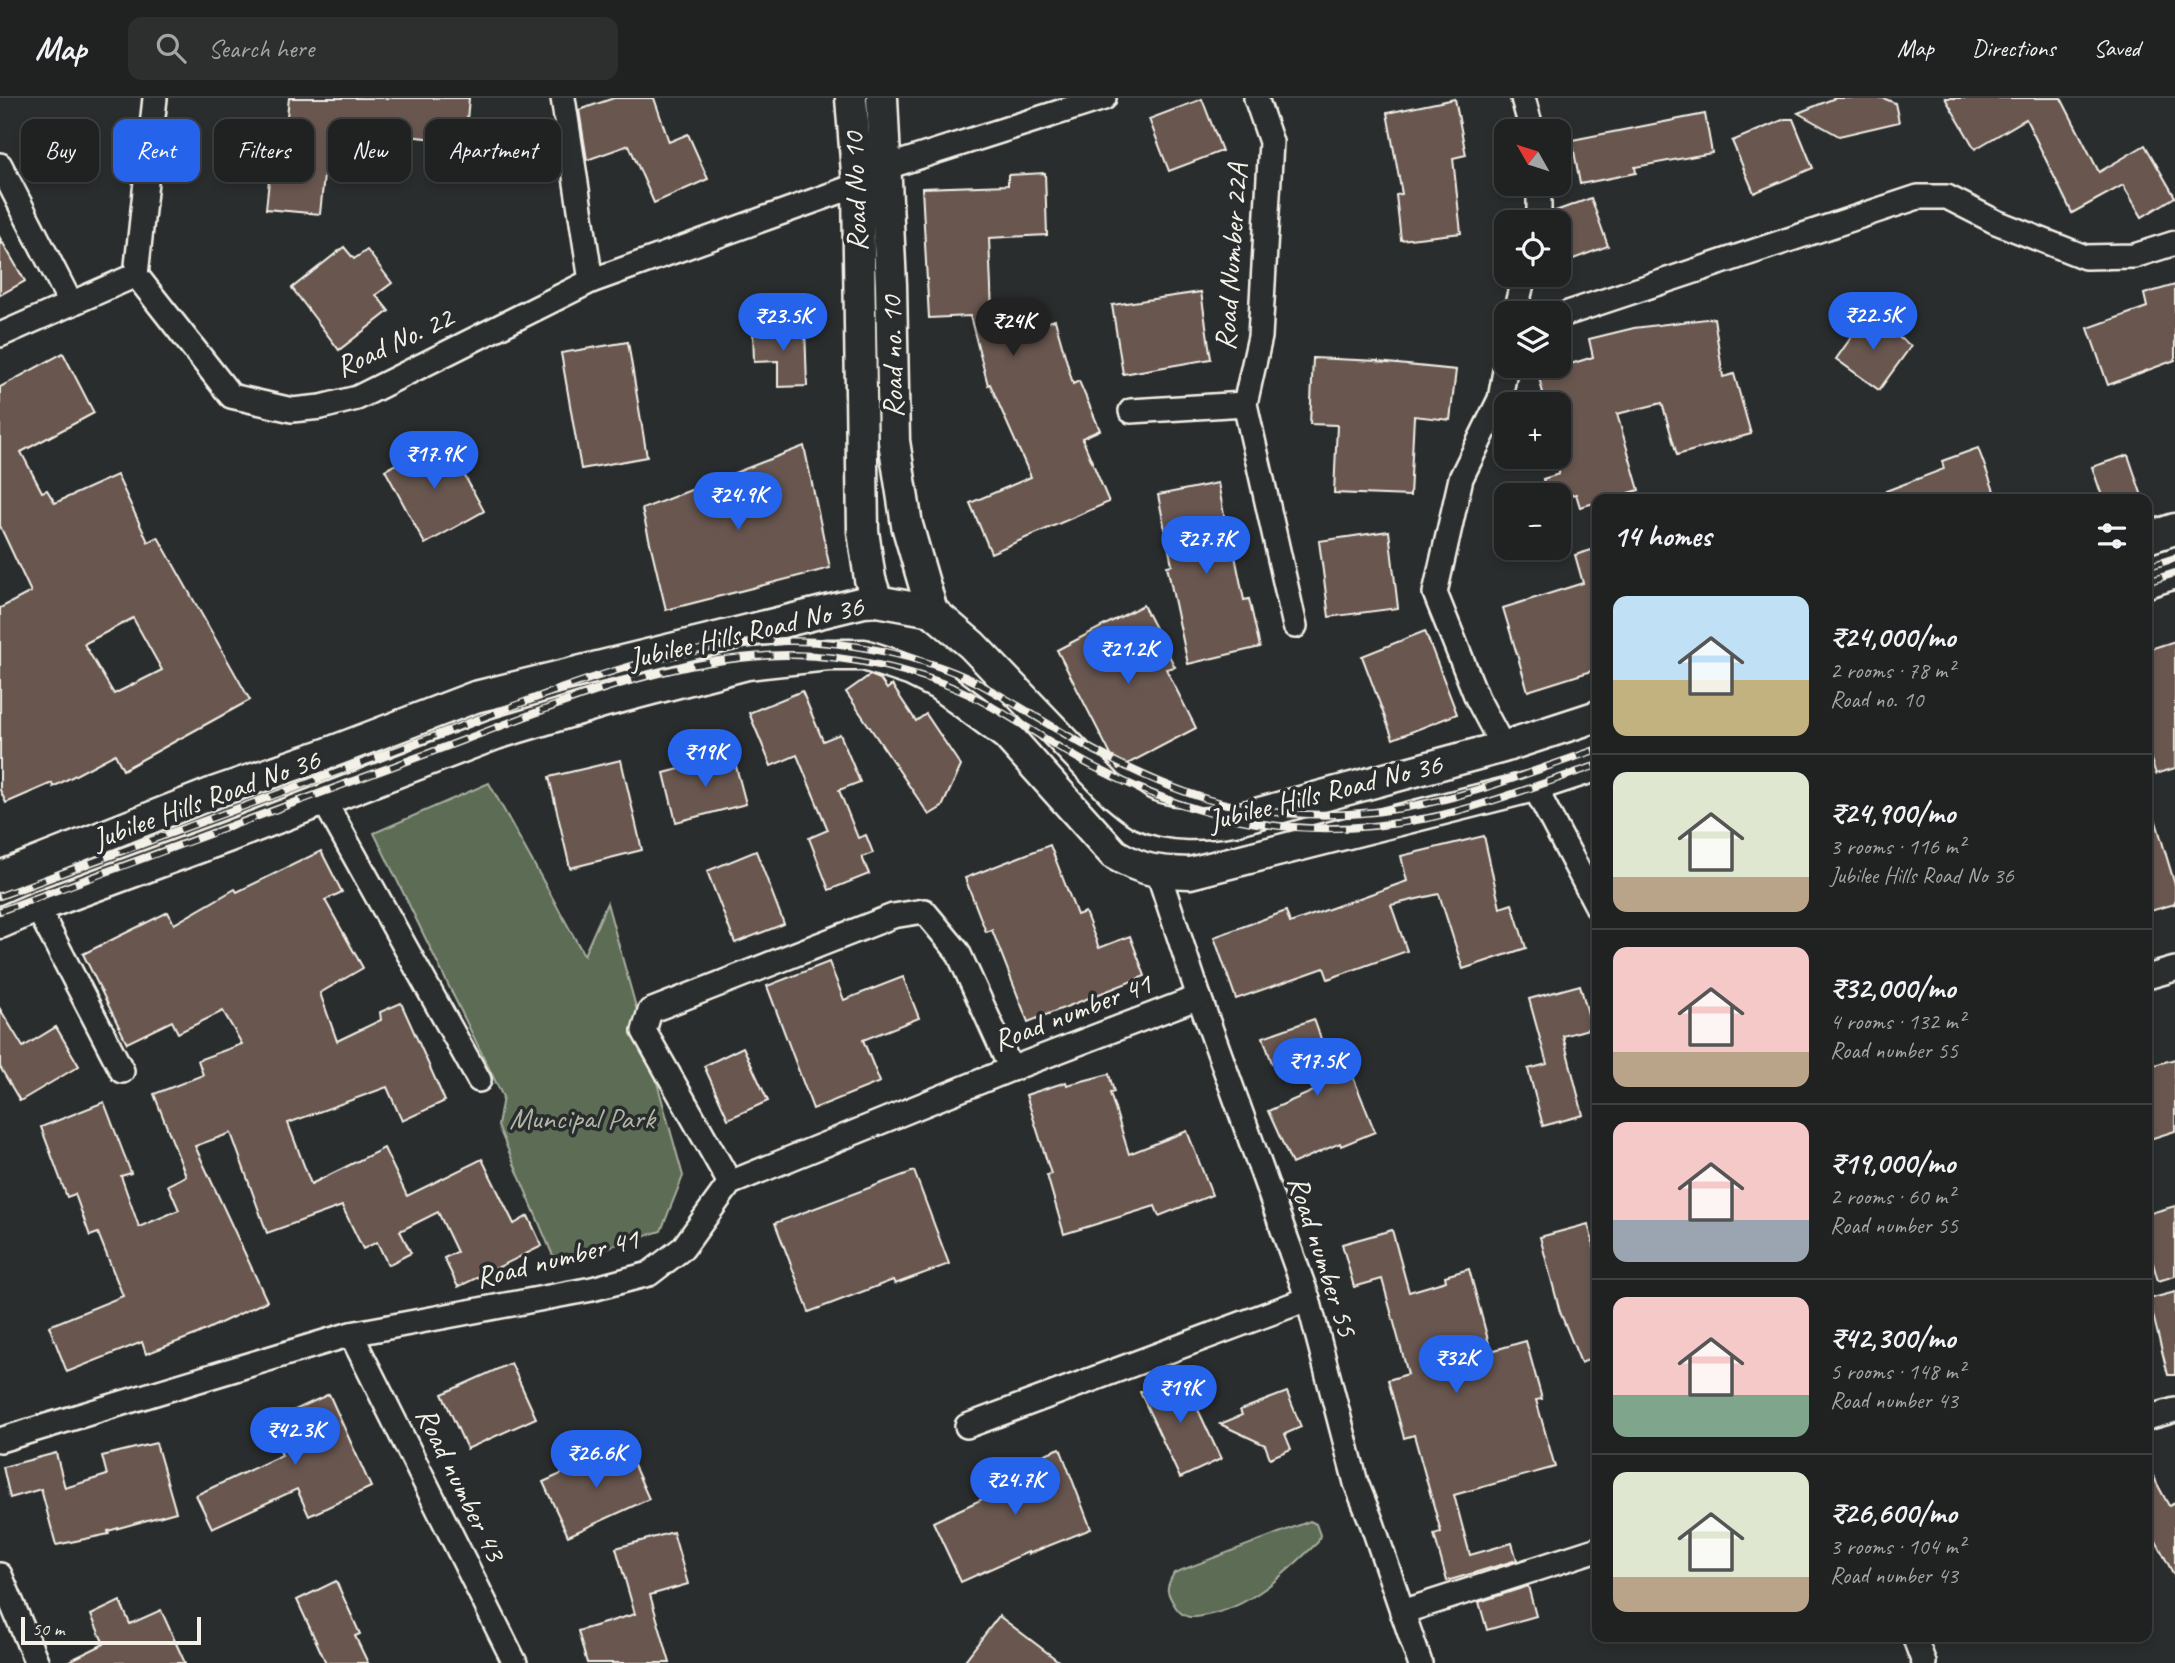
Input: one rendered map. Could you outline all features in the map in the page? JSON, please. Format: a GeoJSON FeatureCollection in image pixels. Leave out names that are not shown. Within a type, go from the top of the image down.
{"type":"FeatureCollection","features":[{"type":"Feature","properties":{"kind":"main road","name":"Road No 10"},"geometry":{"type":"LineString","coordinates":[[851,98],[858,185],[863,531],[874,590]]}},
{"type":"Feature","properties":{"kind":"main road","name":"Road no. 10"},"geometry":{"type":"LineString","coordinates":[[882,98],[887,167],[894,441],[907,526],[932,611]]}},
{"type":"Feature","properties":{"kind":"main road"},"geometry":{"type":"LineString","coordinates":[[863,531],[879,544],[890,544],[899,539],[907,526]]}},
{"type":"Feature","properties":{"kind":"main road"},"geometry":{"type":"LineString","coordinates":[[2152,536],[2175,528]]}},
{"type":"Feature","properties":{"kind":"main road"},"geometry":{"type":"LineString","coordinates":[[2152,580],[2175,573]]}},
{"type":"Feature","properties":{"kind":"main road","name":"Jubilee Hills Road No 36"},"geometry":{"type":"LineString","coordinates":[[0,877],[212,793],[326,754],[475,697],[864,602],[874,590],[932,611],[972,645],[1115,794],[1139,813],[1167,823],[1212,824],[1234,820],[1503,747],[1592,718]]}},
{"type":"Feature","properties":{"kind":"main road","name":"Jubilee Hills Road No 36"},"geometry":{"type":"LineString","coordinates":[[0,923],[496,734],[606,701],[747,664],[828,654],[864,655],[912,671],[938,684],[1007,735],[1114,854],[1134,866],[1158,872],[1190,873],[1534,786],[1592,767]]}},
{"type":"Feature","properties":{"kind":"main road"},"geometry":{"type":"LineString","coordinates":[[212,793],[227,837]]}},
{"type":"Feature","properties":{"kind":"street"},"geometry":{"type":"LineString","coordinates":[[0,335],[136,275],[155,98]]}},
{"type":"Feature","properties":{"kind":"street"},"geometry":{"type":"LineString","coordinates":[[563,98],[591,281]]}},
{"type":"Feature","properties":{"kind":"street"},"geometry":{"type":"LineString","coordinates":[[887,167],[1104,98]]}},
{"type":"Feature","properties":{"kind":"street","name":"Road Number 22A"},"geometry":{"type":"LineString","coordinates":[[1256,98],[1271,142],[1261,337],[1244,404],[1295,626]]}},
{"type":"Feature","properties":{"kind":"street"},"geometry":{"type":"LineString","coordinates":[[1524,98],[1529,119]]}},
{"type":"Feature","properties":{"kind":"street"},"geometry":{"type":"LineString","coordinates":[[0,166],[71,304]]}},
{"type":"Feature","properties":{"kind":"street","name":"Road No. 22"},"geometry":{"type":"LineString","coordinates":[[136,275],[230,396],[292,410],[321,407],[357,398],[591,281],[858,185]]}},
{"type":"Feature","properties":{"kind":"street"},"geometry":{"type":"LineString","coordinates":[[1571,312],[1918,197],[1947,197],[1996,222],[2085,257],[2134,256],[2175,243]]}},
{"type":"Feature","properties":{"kind":"street"},"geometry":{"type":"LineString","coordinates":[[1503,747],[1477,698],[1435,593],[1461,478],[1500,399],[1504,378]]}},
{"type":"Feature","properties":{"kind":"street"},"geometry":{"type":"LineString","coordinates":[[1131,411],[1244,404]]}},
{"type":"Feature","properties":{"kind":"street"},"geometry":{"type":"LineString","coordinates":[[1534,786],[1592,897]]}},
{"type":"Feature","properties":{"kind":"street"},"geometry":{"type":"LineString","coordinates":[[323,799],[479,1080]]}},
{"type":"Feature","properties":{"kind":"street","name":"Road number 55"},"geometry":{"type":"LineString","coordinates":[[1158,872],[1199,997],[1308,1298],[1356,1483],[1373,1523],[1420,1663]]}},
{"type":"Feature","properties":{"kind":"street"},"geometry":{"type":"LineString","coordinates":[[37,907],[122,1070]]}},
{"type":"Feature","properties":{"kind":"street"},"geometry":{"type":"LineString","coordinates":[[730,1183],[644,1031],[650,1011],[893,916],[924,911],[958,952],[1011,1069]]}},
{"type":"Feature","properties":{"kind":"street"},"geometry":{"type":"LineString","coordinates":[[2152,976],[2175,969]]}},
{"type":"Feature","properties":{"kind":"street","name":"Road number 41"},"geometry":{"type":"LineString","coordinates":[[0,1440],[351,1334],[592,1289],[649,1274],[683,1248],[730,1183],[1011,1069],[1199,997]]}},
{"type":"Feature","properties":{"kind":"street"},"geometry":{"type":"LineString","coordinates":[[967,1426],[1308,1298]]}},
{"type":"Feature","properties":{"kind":"street","name":"Road number 43"},"geometry":{"type":"LineString","coordinates":[[351,1334],[515,1663]]}},
{"type":"Feature","properties":{"kind":"street"},"geometry":{"type":"LineString","coordinates":[[2152,1417],[2175,1410]]}},
{"type":"Feature","properties":{"kind":"street"},"geometry":{"type":"LineString","coordinates":[[1402,1612],[1592,1551]]}},
{"type":"Feature","properties":{"kind":"street"},"geometry":{"type":"LineString","coordinates":[[0,1575],[37,1663]]}},
{"type":"Feature","properties":{"kind":"street"},"geometry":{"type":"LineString","coordinates":[[1916,1642],[1924,1663]]}},
{"type":"Feature","properties":{"kind":"green space","name":"Muncipal Park"},"geometry":{"type":"Polygon","coordinates":[[[489,783],[584,955],[607,903],[683,1176],[661,1231],[556,1263],[498,1126],[503,1097],[374,833],[489,783]]]}},
{"type":"Feature","properties":{"kind":"green space"},"geometry":{"type":"Polygon","coordinates":[[[1310,1521],[1316,1524],[1320,1535],[1318,1542],[1267,1587],[1223,1611],[1189,1617],[1178,1611],[1168,1590],[1174,1573],[1310,1521]]]}},
{"type":"Feature","properties":{"kind":"building"},"geometry":{"type":"Polygon","coordinates":[[[289,98],[469,98],[467,119],[425,119],[425,138],[411,136],[411,119],[328,119],[320,214],[266,209],[269,182],[314,182],[314,119],[287,119],[289,98]]]}},
{"type":"Feature","properties":{"kind":"building"},"geometry":{"type":"Polygon","coordinates":[[[614,98],[654,98],[669,142],[688,134],[708,179],[654,203],[629,145],[587,160],[579,110],[614,98]]]}},
{"type":"Feature","properties":{"kind":"building"},"geometry":{"type":"Polygon","coordinates":[[[1835,98],[1883,98],[1895,103],[1899,122],[1839,136],[1798,113],[1835,98]]]}},
{"type":"Feature","properties":{"kind":"building"},"geometry":{"type":"Polygon","coordinates":[[[1945,98],[2061,98],[2099,172],[2145,145],[2175,197],[2142,217],[2123,185],[2072,213],[2026,119],[1975,149],[1945,98]]]}},
{"type":"Feature","properties":{"kind":"building"},"geometry":{"type":"Polygon","coordinates":[[[1202,99],[1222,151],[1169,171],[1149,119],[1202,99]]]}},
{"type":"Feature","properties":{"kind":"building"},"geometry":{"type":"Polygon","coordinates":[[[1455,99],[1466,155],[1453,158],[1461,233],[1401,240],[1396,195],[1402,194],[1387,113],[1455,99]]]}},
{"type":"Feature","properties":{"kind":"building"},"geometry":{"type":"Polygon","coordinates":[[[1705,114],[1712,153],[1635,167],[1636,173],[1580,184],[1572,140],[1705,114]]]}},
{"type":"Feature","properties":{"kind":"building"},"geometry":{"type":"Polygon","coordinates":[[[1785,119],[1793,119],[1813,168],[1754,193],[1732,141],[1785,119]]]}},
{"type":"Feature","properties":{"kind":"building"},"geometry":{"type":"Polygon","coordinates":[[[1045,173],[1047,235],[989,238],[993,337],[1055,320],[1073,384],[1079,381],[1100,430],[1082,438],[1109,502],[991,553],[970,503],[1031,477],[990,384],[988,385],[970,316],[929,318],[922,188],[1008,185],[1008,175],[1045,173]]]}},
{"type":"Feature","properties":{"kind":"building"},"geometry":{"type":"Polygon","coordinates":[[[1591,198],[1608,246],[1571,260],[1571,210],[1558,210],[1591,198]]]}},
{"type":"Feature","properties":{"kind":"building"},"geometry":{"type":"Polygon","coordinates":[[[0,238],[25,281],[0,295],[0,238]]]}},
{"type":"Feature","properties":{"kind":"building"},"geometry":{"type":"Polygon","coordinates":[[[344,247],[354,259],[367,250],[392,283],[376,295],[389,311],[339,350],[292,288],[344,247]]]}},
{"type":"Feature","properties":{"kind":"building"},"geometry":{"type":"Polygon","coordinates":[[[2175,285],[2175,360],[2108,385],[2088,328],[2147,307],[2144,294],[2175,285]]]}},
{"type":"Feature","properties":{"kind":"building"},"geometry":{"type":"Polygon","coordinates":[[[1201,292],[1211,359],[1123,374],[1112,305],[1201,292]]]}},
{"type":"Feature","properties":{"kind":"building"},"geometry":{"type":"Polygon","coordinates":[[[1867,315],[1911,346],[1879,390],[1836,359],[1867,315]]]}},
{"type":"Feature","properties":{"kind":"building"},"geometry":{"type":"Polygon","coordinates":[[[1714,318],[1723,377],[1734,374],[1751,434],[1677,455],[1662,403],[1617,414],[1639,490],[1626,494],[1592,494],[1592,504],[1580,507],[1576,494],[1571,495],[1571,483],[1544,483],[1543,479],[1559,474],[1559,469],[1571,469],[1571,392],[1543,392],[1539,378],[1571,378],[1571,364],[1593,357],[1589,339],[1634,328],[1714,318]]]}},
{"type":"Feature","properties":{"kind":"building"},"geometry":{"type":"Polygon","coordinates":[[[805,327],[807,386],[778,387],[778,361],[754,362],[753,329],[805,327]]]}},
{"type":"Feature","properties":{"kind":"building"},"geometry":{"type":"Polygon","coordinates":[[[628,342],[647,457],[581,469],[561,353],[628,342]]]}},
{"type":"Feature","properties":{"kind":"building"},"geometry":{"type":"Polygon","coordinates":[[[63,353],[94,413],[21,452],[42,492],[47,490],[55,503],[117,475],[148,542],[158,537],[250,700],[123,770],[115,754],[53,787],[52,783],[6,803],[0,790],[0,608],[31,592],[0,526],[0,387],[63,353]],[[133,618],[84,644],[114,694],[162,670],[133,618]]]}},
{"type":"Feature","properties":{"kind":"building"},"geometry":{"type":"Polygon","coordinates":[[[1313,358],[1378,361],[1456,370],[1450,420],[1414,416],[1410,496],[1334,493],[1337,425],[1310,424],[1313,358]]]}},
{"type":"Feature","properties":{"kind":"building"},"geometry":{"type":"Polygon","coordinates":[[[444,438],[484,511],[425,544],[385,470],[444,438]]]}},
{"type":"Feature","properties":{"kind":"building"},"geometry":{"type":"Polygon","coordinates":[[[804,446],[830,568],[666,610],[642,509],[804,446]]]}},
{"type":"Feature","properties":{"kind":"building"},"geometry":{"type":"Polygon","coordinates":[[[1978,448],[1995,494],[1878,494],[1944,469],[1942,461],[1978,448]]]}},
{"type":"Feature","properties":{"kind":"building"},"geometry":{"type":"Polygon","coordinates":[[[2128,455],[2141,494],[2101,494],[2092,467],[2128,455]]]}},
{"type":"Feature","properties":{"kind":"building"},"geometry":{"type":"Polygon","coordinates":[[[1218,483],[1231,552],[1234,551],[1244,600],[1249,599],[1260,647],[1188,664],[1167,566],[1172,565],[1158,495],[1218,483]]]}},
{"type":"Feature","properties":{"kind":"building"},"geometry":{"type":"Polygon","coordinates":[[[1389,531],[1398,608],[1329,617],[1319,541],[1389,531]]]}},
{"type":"Feature","properties":{"kind":"building"},"geometry":{"type":"Polygon","coordinates":[[[1592,550],[1592,671],[1528,691],[1503,608],[1583,583],[1575,555],[1592,550]]]}},
{"type":"Feature","properties":{"kind":"building"},"geometry":{"type":"Polygon","coordinates":[[[1143,605],[1175,667],[1166,669],[1196,728],[1118,769],[1057,650],[1143,605]]]}},
{"type":"Feature","properties":{"kind":"building"},"geometry":{"type":"Polygon","coordinates":[[[1425,631],[1457,714],[1393,739],[1362,656],[1425,631]]]}},
{"type":"Feature","properties":{"kind":"building"},"geometry":{"type":"Polygon","coordinates":[[[2175,641],[2175,768],[2156,774],[2152,763],[2152,648],[2175,641]]]}},
{"type":"Feature","properties":{"kind":"building"},"geometry":{"type":"Polygon","coordinates":[[[870,675],[880,679],[887,689],[892,685],[916,721],[926,714],[961,766],[942,807],[929,815],[846,692],[870,675]]]}},
{"type":"Feature","properties":{"kind":"building"},"geometry":{"type":"Polygon","coordinates":[[[802,691],[823,741],[840,734],[860,782],[839,790],[858,838],[866,835],[873,853],[862,857],[869,874],[829,890],[809,838],[828,830],[797,755],[771,766],[749,713],[802,691]]]}},
{"type":"Feature","properties":{"kind":"building"},"geometry":{"type":"Polygon","coordinates":[[[733,755],[746,804],[676,822],[664,773],[733,755]]]}},
{"type":"Feature","properties":{"kind":"building"},"geometry":{"type":"Polygon","coordinates":[[[621,760],[642,850],[570,868],[549,777],[621,760]]]}},
{"type":"Feature","properties":{"kind":"building"},"geometry":{"type":"Polygon","coordinates":[[[2152,808],[2175,885],[2175,904],[2152,911],[2152,808]]]}},
{"type":"Feature","properties":{"kind":"building"},"geometry":{"type":"Polygon","coordinates":[[[1484,836],[1500,908],[1512,904],[1526,948],[1463,969],[1439,894],[1391,905],[1407,951],[1328,979],[1324,968],[1236,999],[1214,937],[1286,911],[1290,923],[1407,881],[1401,856],[1484,836]]]}},
{"type":"Feature","properties":{"kind":"building"},"geometry":{"type":"Polygon","coordinates":[[[1050,845],[1077,915],[1085,912],[1099,948],[1130,936],[1145,976],[1028,1022],[992,930],[986,932],[965,878],[1050,845]]]}},
{"type":"Feature","properties":{"kind":"building"},"geometry":{"type":"Polygon","coordinates":[[[321,851],[342,892],[325,900],[363,968],[320,993],[337,1041],[381,1020],[380,1012],[401,1003],[445,1101],[402,1121],[387,1087],[288,1123],[311,1184],[384,1148],[407,1196],[482,1159],[514,1224],[528,1216],[542,1246],[458,1287],[444,1258],[457,1252],[438,1212],[400,1231],[411,1253],[388,1265],[377,1242],[363,1249],[342,1206],[267,1233],[231,1133],[195,1146],[267,1301],[195,1335],[146,1354],[142,1342],[67,1372],[49,1326],[123,1296],[98,1233],[90,1236],[75,1194],[67,1197],[41,1127],[104,1102],[131,1173],[121,1176],[139,1227],[179,1210],[168,1185],[186,1176],[154,1094],[203,1075],[198,1060],[242,1044],[223,1011],[178,1033],[172,1021],[127,1043],[83,954],[168,912],[174,924],[235,889],[237,892],[321,851]]]}},
{"type":"Feature","properties":{"kind":"building"},"geometry":{"type":"Polygon","coordinates":[[[756,851],[784,924],[735,943],[707,871],[756,851]]]}},
{"type":"Feature","properties":{"kind":"building"},"geometry":{"type":"Polygon","coordinates":[[[829,962],[844,1000],[903,977],[919,1018],[863,1040],[880,1082],[813,1109],[767,986],[829,962]]]}},
{"type":"Feature","properties":{"kind":"building"},"geometry":{"type":"Polygon","coordinates":[[[1580,985],[1592,1028],[1563,1036],[1583,1115],[1543,1126],[1528,1069],[1547,1064],[1529,999],[1580,985]]]}},
{"type":"Feature","properties":{"kind":"building"},"geometry":{"type":"Polygon","coordinates":[[[0,1009],[23,1047],[56,1027],[79,1066],[20,1101],[0,1067],[0,1009]]]}},
{"type":"Feature","properties":{"kind":"building"},"geometry":{"type":"Polygon","coordinates":[[[1314,1019],[1333,1073],[1349,1067],[1375,1132],[1341,1146],[1340,1143],[1292,1164],[1268,1111],[1318,1089],[1304,1052],[1272,1063],[1263,1037],[1314,1019]]]}},
{"type":"Feature","properties":{"kind":"building"},"geometry":{"type":"Polygon","coordinates":[[[743,1047],[768,1101],[728,1119],[704,1066],[743,1047]]]}},
{"type":"Feature","properties":{"kind":"building"},"geometry":{"type":"Polygon","coordinates":[[[2175,1059],[2175,1131],[2152,1138],[2152,1066],[2175,1059]]]}},
{"type":"Feature","properties":{"kind":"building"},"geometry":{"type":"Polygon","coordinates":[[[1109,1074],[1114,1092],[1110,1093],[1129,1154],[1187,1131],[1212,1195],[1159,1216],[1155,1206],[1064,1234],[1047,1175],[1051,1174],[1026,1095],[1066,1082],[1067,1085],[1109,1074]]]}},
{"type":"Feature","properties":{"kind":"building"},"geometry":{"type":"Polygon","coordinates":[[[914,1171],[949,1264],[895,1284],[893,1280],[809,1312],[775,1223],[914,1171]]]}},
{"type":"Feature","properties":{"kind":"building"},"geometry":{"type":"Polygon","coordinates":[[[2175,1206],[2175,1276],[2158,1281],[2152,1260],[2152,1213],[2175,1206]]]}},
{"type":"Feature","properties":{"kind":"building"},"geometry":{"type":"Polygon","coordinates":[[[1588,1224],[1592,1239],[1592,1358],[1581,1363],[1560,1312],[1540,1237],[1588,1224]]]}},
{"type":"Feature","properties":{"kind":"building"},"geometry":{"type":"Polygon","coordinates":[[[1392,1230],[1409,1292],[1446,1281],[1445,1276],[1469,1269],[1491,1351],[1526,1341],[1542,1399],[1536,1400],[1555,1467],[1454,1495],[1470,1555],[1512,1543],[1517,1560],[1447,1581],[1434,1534],[1441,1532],[1414,1435],[1404,1438],[1388,1380],[1408,1374],[1382,1279],[1354,1287],[1342,1244],[1392,1230]]]}},
{"type":"Feature","properties":{"kind":"building"},"geometry":{"type":"Polygon","coordinates":[[[2175,1292],[2175,1375],[2168,1375],[2152,1311],[2152,1298],[2175,1292]]]}},
{"type":"Feature","properties":{"kind":"building"},"geometry":{"type":"Polygon","coordinates":[[[511,1363],[536,1418],[467,1449],[442,1394],[511,1363]]]}},
{"type":"Feature","properties":{"kind":"building"},"geometry":{"type":"Polygon","coordinates":[[[1181,1373],[1221,1459],[1180,1478],[1140,1392],[1181,1373]]]}},
{"type":"Feature","properties":{"kind":"building"},"geometry":{"type":"Polygon","coordinates":[[[1287,1392],[1301,1427],[1285,1434],[1291,1449],[1270,1458],[1265,1445],[1220,1424],[1242,1415],[1240,1410],[1287,1392]]]}},
{"type":"Feature","properties":{"kind":"building"},"geometry":{"type":"Polygon","coordinates":[[[329,1394],[371,1487],[309,1516],[297,1489],[212,1528],[196,1495],[282,1455],[267,1423],[329,1394]]]}},
{"type":"Feature","properties":{"kind":"building"},"geometry":{"type":"Polygon","coordinates":[[[156,1443],[176,1512],[108,1531],[109,1534],[56,1545],[41,1489],[10,1498],[3,1467],[56,1453],[65,1488],[107,1475],[102,1456],[156,1443]]]}},
{"type":"Feature","properties":{"kind":"building"},"geometry":{"type":"Polygon","coordinates":[[[625,1445],[649,1499],[568,1536],[543,1482],[625,1445]]]}},
{"type":"Feature","properties":{"kind":"building"},"geometry":{"type":"Polygon","coordinates":[[[1060,1448],[1091,1529],[1028,1552],[961,1582],[933,1522],[1004,1489],[997,1473],[1060,1448]]]}},
{"type":"Feature","properties":{"kind":"building"},"geometry":{"type":"Polygon","coordinates":[[[2152,1474],[2169,1506],[2175,1503],[2175,1577],[2152,1533],[2152,1474]]]}},
{"type":"Feature","properties":{"kind":"building"},"geometry":{"type":"Polygon","coordinates":[[[673,1532],[688,1584],[650,1595],[670,1663],[587,1663],[578,1631],[635,1614],[616,1548],[673,1532]]]}},
{"type":"Feature","properties":{"kind":"building"},"geometry":{"type":"Polygon","coordinates":[[[336,1581],[360,1634],[355,1636],[368,1663],[326,1663],[297,1600],[336,1581]]]}},
{"type":"Feature","properties":{"kind":"building"},"geometry":{"type":"Polygon","coordinates":[[[1528,1586],[1536,1616],[1487,1630],[1479,1602],[1528,1586]]]}},
{"type":"Feature","properties":{"kind":"building"},"geometry":{"type":"Polygon","coordinates":[[[120,1601],[130,1624],[161,1610],[185,1663],[65,1663],[104,1644],[91,1615],[120,1601]]]}},
{"type":"Feature","properties":{"kind":"building"},"geometry":{"type":"Polygon","coordinates":[[[999,1616],[1061,1663],[963,1663],[999,1616]]]}},
{"type":"Feature","properties":{"kind":"railway"},"geometry":{"type":"LineString","coordinates":[[2152,565],[2175,558]]}},
{"type":"Feature","properties":{"kind":"railway"},"geometry":{"type":"LineString","coordinates":[[2152,580],[2175,573]]}},
{"type":"Feature","properties":{"kind":"railway"},"geometry":{"type":"LineString","coordinates":[[0,896],[601,675],[693,651],[740,644],[787,641],[834,643],[884,651],[933,664],[976,682],[1085,745],[1154,780],[1210,800],[1264,811],[1319,815],[1401,808],[1471,792],[1592,751]]}},
{"type":"Feature","properties":{"kind":"railway"},"geometry":{"type":"LineString","coordinates":[[0,911],[560,704],[650,675],[741,658],[787,655],[831,657],[879,665],[948,685],[984,702],[1076,757],[1133,786],[1174,802],[1255,823],[1339,828],[1428,818],[1493,801],[1592,767]]}}]}
